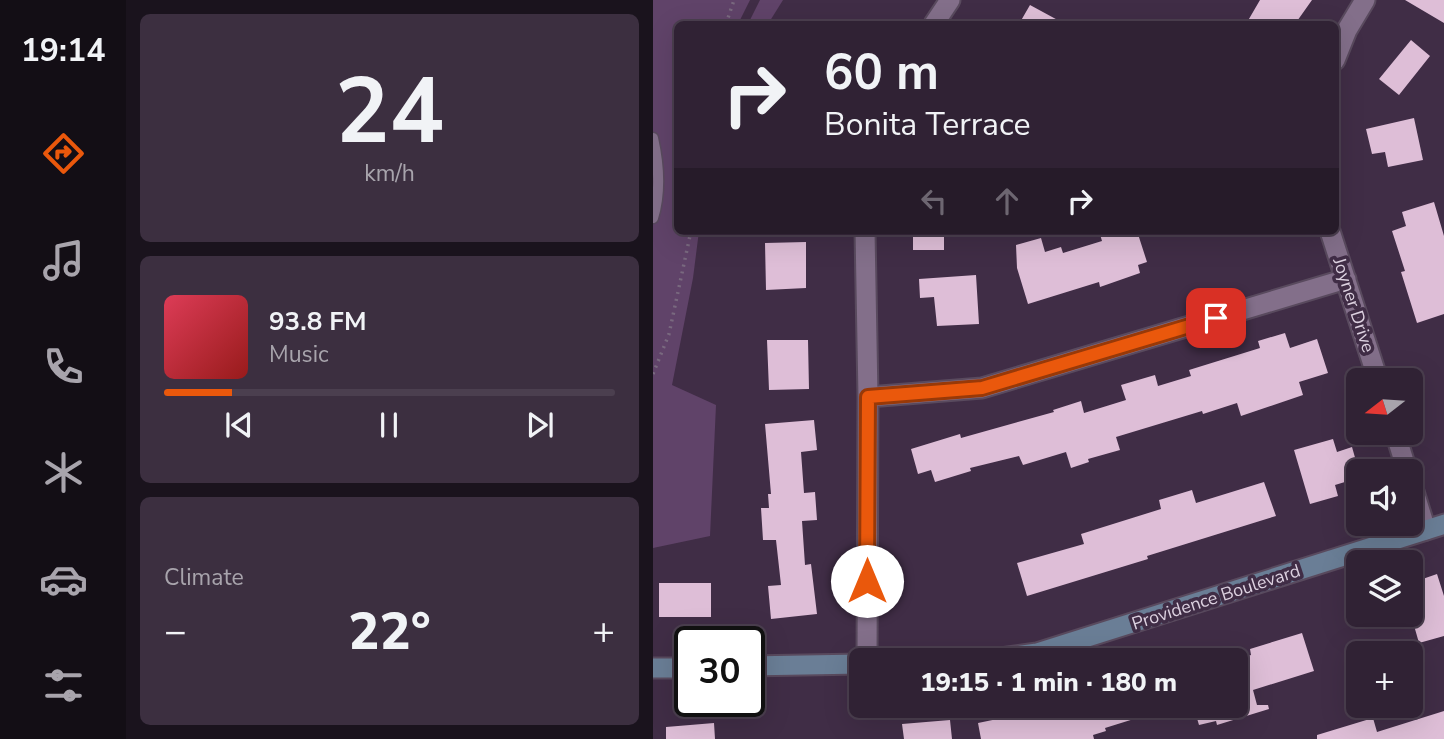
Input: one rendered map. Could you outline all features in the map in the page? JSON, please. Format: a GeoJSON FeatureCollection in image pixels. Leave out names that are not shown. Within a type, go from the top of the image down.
{"type":"FeatureCollection","features":[{"type":"Feature","properties":{"kind":"main road","name":"Providence Boulevard"},"geometry":{"type":"LineString","coordinates":[[1053,648],[1435,527]]}},
{"type":"Feature","properties":{"kind":"main road"},"geometry":{"type":"LineString","coordinates":[[765,666],[849,664]]}},
{"type":"Feature","properties":{"kind":"main road"},"geometry":{"type":"LineString","coordinates":[[653,668],[674,668]]}},
{"type":"Feature","properties":{"kind":"street"},"geometry":{"type":"LineString","coordinates":[[936,21],[950,0]]}},
{"type":"Feature","properties":{"kind":"street"},"geometry":{"type":"LineString","coordinates":[[1339,50],[1347,30],[1365,0]]}},
{"type":"Feature","properties":{"kind":"street"},"geometry":{"type":"LineString","coordinates":[[865,235],[868,397],[867,648]]}},
{"type":"Feature","properties":{"kind":"street","name":"Joyner Drive"},"geometry":{"type":"LineString","coordinates":[[1331,235],[1374,368]]}},
{"type":"Feature","properties":{"kind":"street"},"geometry":{"type":"LineString","coordinates":[[868,397],[982,388],[1346,279]]}},
{"type":"Feature","properties":{"kind":"street"},"geometry":{"type":"LineString","coordinates":[[1423,504],[1435,527]]}},
{"type":"Feature","properties":{"kind":"lane"},"geometry":{"type":"LineString","coordinates":[[653,138],[658,163],[657,205],[653,218]]}},
{"type":"Feature","properties":{"kind":"path"},"geometry":{"type":"LineString","coordinates":[[726,21],[734,0]]}},
{"type":"Feature","properties":{"kind":"path"},"geometry":{"type":"LineString","coordinates":[[653,374],[669,334],[690,235]]}},
{"type":"Feature","properties":{"kind":"shaded area"},"geometry":{"type":"Polygon","coordinates":[[[653,0],[750,0],[740,21],[674,21],[674,235],[698,235],[672,385],[716,405],[710,536],[653,548],[653,0]]]}},
{"type":"Feature","properties":{"kind":"shaded area"},"geometry":{"type":"Polygon","coordinates":[[[760,0],[783,0],[770,21],[750,21],[760,0]]]}},
{"type":"Feature","properties":{"kind":"building"},"geometry":{"type":"Polygon","coordinates":[[[1260,0],[1312,0],[1297,21],[1248,21],[1260,0]]]}},
{"type":"Feature","properties":{"kind":"building"},"geometry":{"type":"Polygon","coordinates":[[[1405,0],[1444,0],[1444,23],[1405,0]]]}},
{"type":"Feature","properties":{"kind":"building"},"geometry":{"type":"Polygon","coordinates":[[[1030,5],[1059,21],[1021,21],[1030,5]]]}},
{"type":"Feature","properties":{"kind":"building"},"geometry":{"type":"Polygon","coordinates":[[[1411,40],[1430,56],[1399,95],[1379,79],[1411,40]]]}},
{"type":"Feature","properties":{"kind":"building"},"geometry":{"type":"Polygon","coordinates":[[[1414,118],[1423,160],[1388,167],[1385,152],[1372,154],[1366,129],[1414,118]]]}},
{"type":"Feature","properties":{"kind":"building"},"geometry":{"type":"Polygon","coordinates":[[[1434,202],[1444,236],[1444,314],[1417,323],[1392,231],[1406,226],[1402,212],[1434,202]]]}},
{"type":"Feature","properties":{"kind":"building"},"geometry":{"type":"Polygon","coordinates":[[[913,235],[944,235],[944,250],[913,250],[913,235]]]}},
{"type":"Feature","properties":{"kind":"building"},"geometry":{"type":"Polygon","coordinates":[[[1100,235],[1138,235],[1147,262],[1138,265],[1140,273],[1100,287],[1099,282],[1028,304],[1017,268],[1016,245],[1041,238],[1045,252],[1061,247],[1063,253],[1102,241],[1100,235]]]}},
{"type":"Feature","properties":{"kind":"building"},"geometry":{"type":"Polygon","coordinates":[[[806,242],[806,288],[766,290],[765,243],[806,242]]]}},
{"type":"Feature","properties":{"kind":"building"},"geometry":{"type":"Polygon","coordinates":[[[976,275],[979,324],[937,326],[934,297],[920,298],[919,279],[976,275]]]}},
{"type":"Feature","properties":{"kind":"building"},"geometry":{"type":"Polygon","coordinates":[[[1285,333],[1290,348],[1317,339],[1328,373],[1299,382],[1303,395],[1241,416],[1237,403],[1116,437],[1120,450],[1088,459],[1089,462],[1071,468],[1066,452],[1023,465],[1019,456],[970,468],[971,471],[935,482],[931,470],[918,474],[911,449],[960,434],[961,438],[1054,412],[1053,410],[1081,401],[1084,413],[1126,400],[1121,385],[1155,375],[1158,386],[1191,376],[1189,370],[1260,348],[1258,341],[1285,333]]]}},
{"type":"Feature","properties":{"kind":"building"},"geometry":{"type":"Polygon","coordinates":[[[767,340],[808,340],[809,389],[769,390],[767,340]]]}},
{"type":"Feature","properties":{"kind":"building"},"geometry":{"type":"Polygon","coordinates":[[[814,420],[817,450],[801,452],[804,493],[815,492],[817,520],[802,521],[805,565],[811,564],[817,614],[771,619],[768,586],[781,585],[776,540],[763,540],[761,508],[769,508],[768,494],[771,494],[765,424],[814,420]]]}},
{"type":"Feature","properties":{"kind":"building"},"geometry":{"type":"Polygon","coordinates":[[[1333,439],[1337,452],[1352,447],[1355,459],[1346,459],[1346,482],[1335,485],[1338,496],[1310,504],[1294,450],[1333,439]]]}},
{"type":"Feature","properties":{"kind":"building"},"geometry":{"type":"Polygon","coordinates":[[[1264,482],[1276,516],[1027,596],[1017,563],[1084,544],[1081,534],[1161,509],[1159,500],[1192,490],[1196,503],[1264,482]]]}},
{"type":"Feature","properties":{"kind":"building"},"geometry":{"type":"Polygon","coordinates":[[[1437,574],[1444,596],[1444,636],[1423,642],[1418,641],[1414,627],[1423,627],[1423,579],[1437,574]]]}},
{"type":"Feature","properties":{"kind":"building"},"geometry":{"type":"Polygon","coordinates":[[[659,583],[711,583],[711,617],[659,617],[659,583]]]}},
{"type":"Feature","properties":{"kind":"building"},"geometry":{"type":"Polygon","coordinates":[[[1302,633],[1314,671],[1253,690],[1257,705],[1268,705],[1269,709],[1248,715],[1250,649],[1302,633]]]}},
{"type":"Feature","properties":{"kind":"building"},"geometry":{"type":"Polygon","coordinates":[[[1444,711],[1444,739],[1317,739],[1317,735],[1373,718],[1377,732],[1444,711]]]}},
{"type":"Feature","properties":{"kind":"building"},"geometry":{"type":"Polygon","coordinates":[[[1002,718],[1137,718],[1105,728],[1106,731],[1093,735],[1094,739],[981,739],[978,723],[1002,718]]]}},
{"type":"Feature","properties":{"kind":"building"},"geometry":{"type":"Polygon","coordinates":[[[1197,718],[1240,718],[1217,725],[1216,721],[1199,725],[1197,718]]]}},
{"type":"Feature","properties":{"kind":"building"},"geometry":{"type":"Polygon","coordinates":[[[950,720],[952,739],[904,739],[902,724],[950,720]]]}},
{"type":"Feature","properties":{"kind":"building"},"geometry":{"type":"Polygon","coordinates":[[[714,723],[715,739],[666,739],[666,727],[714,723]]]}},
{"type":"Feature","properties":{"kind":"route"},"geometry":{"type":"LineString","coordinates":[[867,581],[868,397],[982,388],[1216,318]]}}]}
